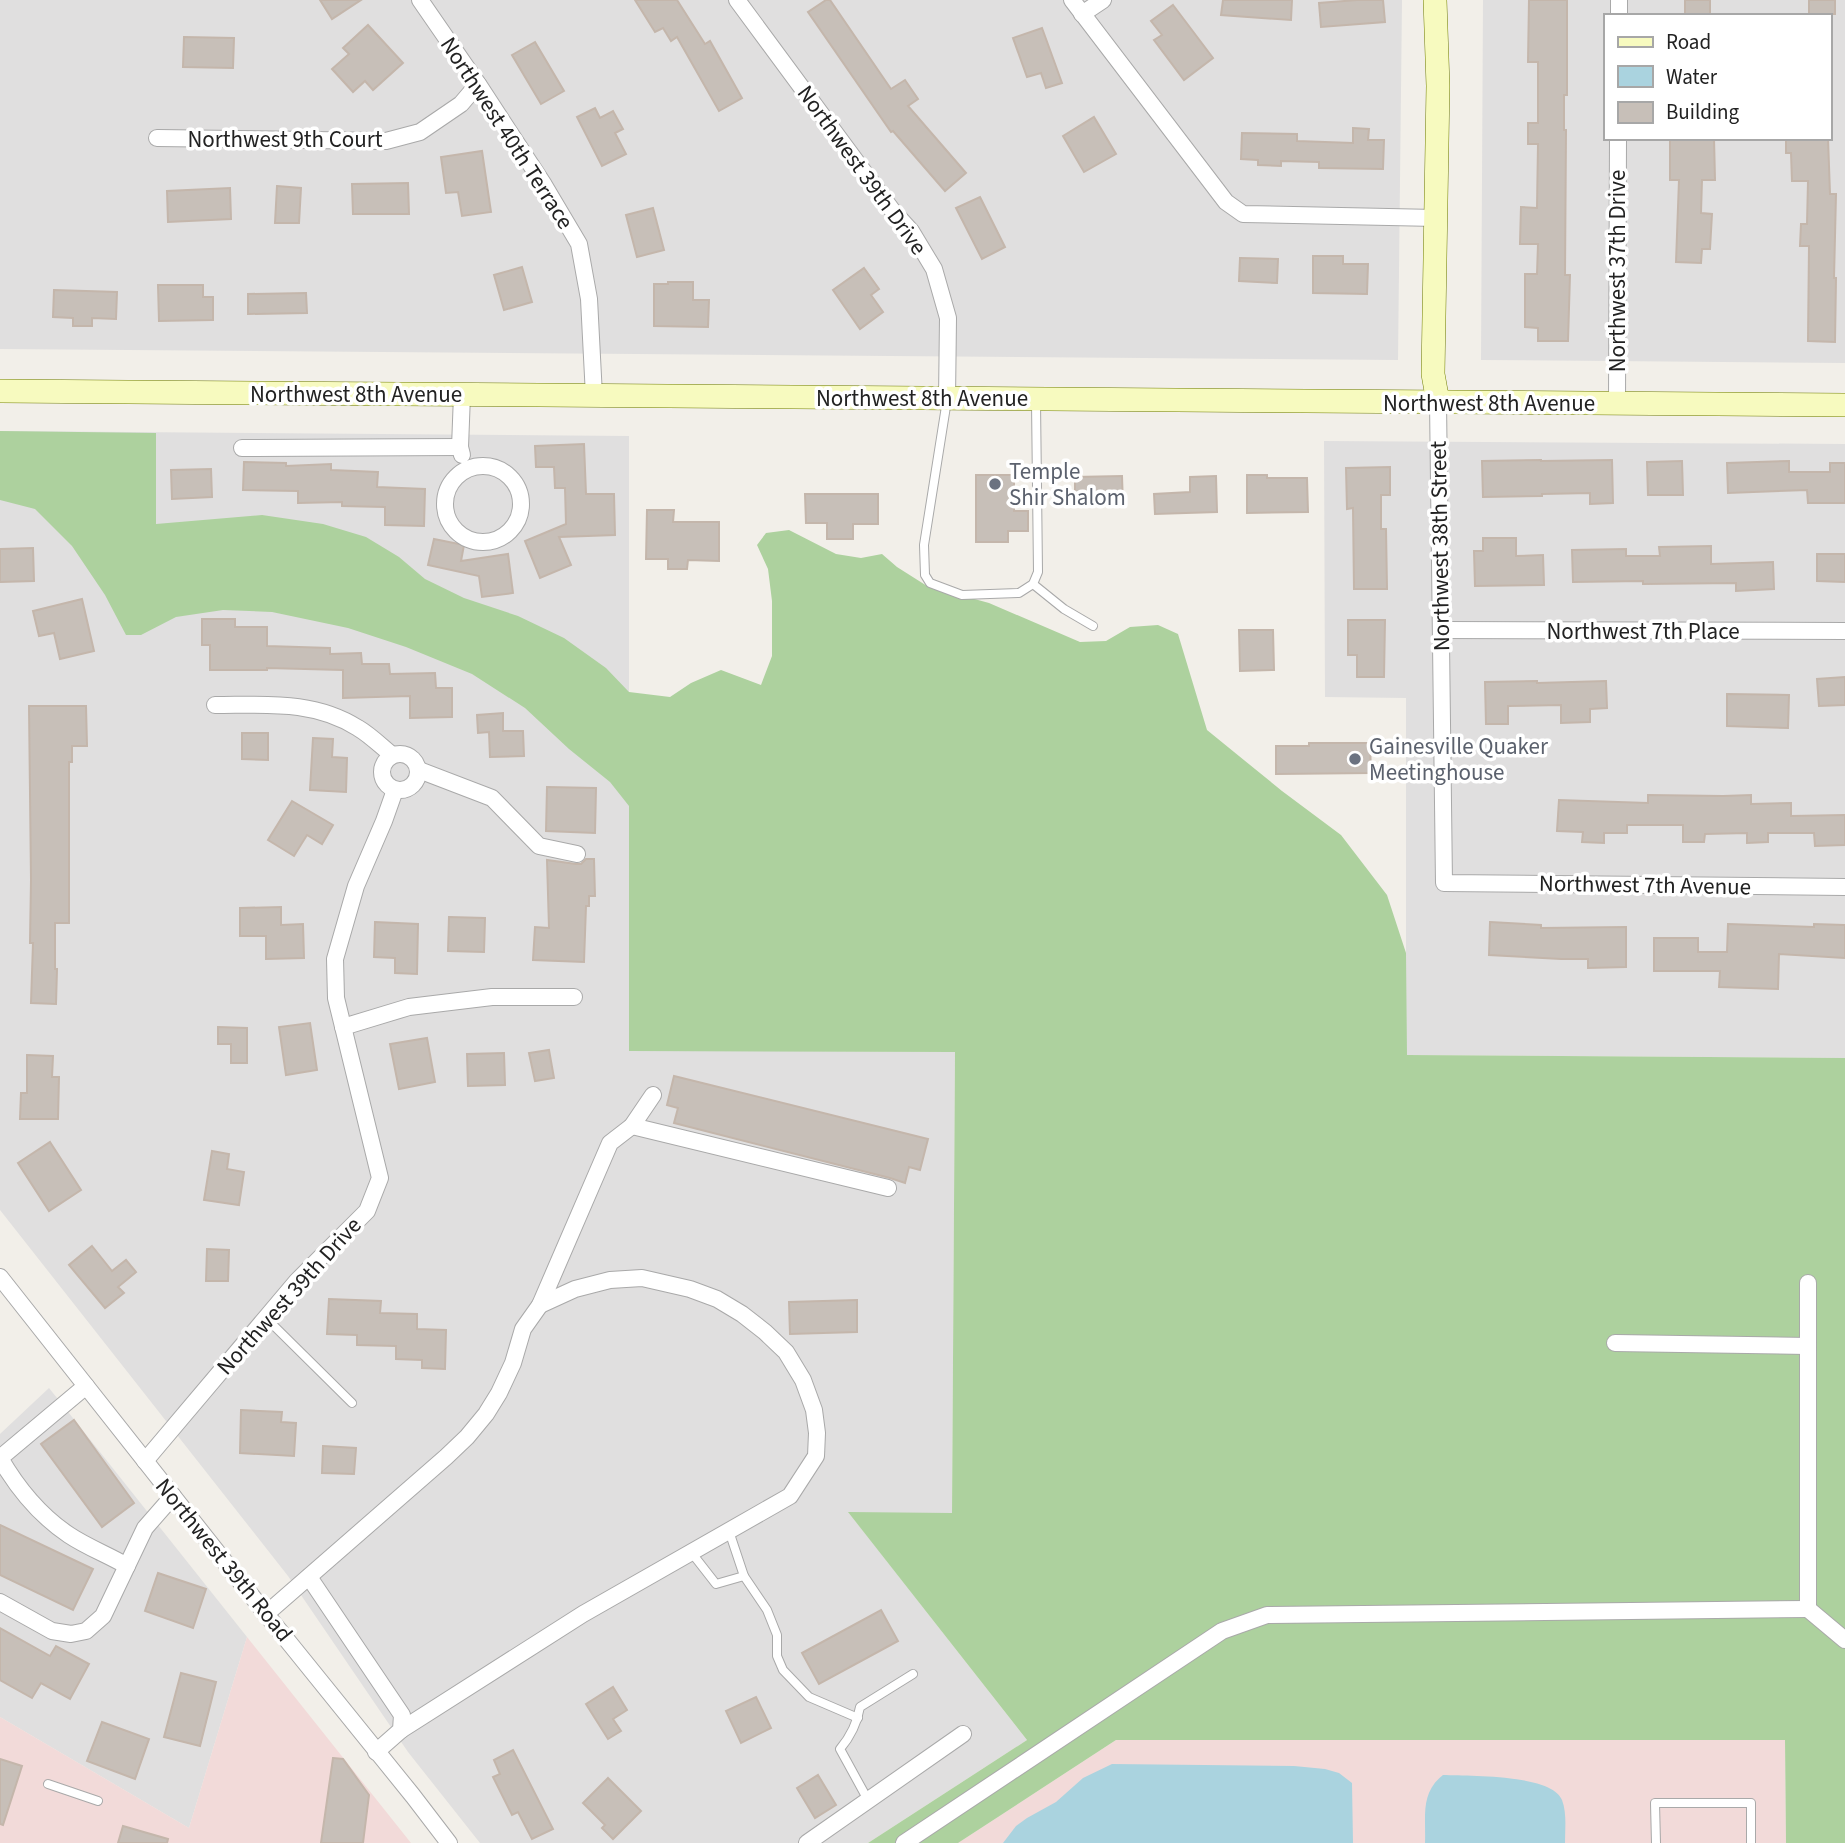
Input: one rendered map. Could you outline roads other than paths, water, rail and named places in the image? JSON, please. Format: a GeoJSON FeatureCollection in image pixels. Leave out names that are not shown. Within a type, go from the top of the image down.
{"type":"FeatureCollection","features":[{"type":"Feature","properties":{"kind":"street","name":"Northwest 40th Terrace"},"geometry":{"type":"LineString","coordinates":[[420,0],[544,185],[579,244],[589,299],[593,396]]}},
{"type":"Feature","properties":{"kind":"street","name":"Northwest 39th Drive"},"geometry":{"type":"LineString","coordinates":[[737,0],[892,210],[911,231],[934,269],[948,318],[947,399]]}},
{"type":"Feature","properties":{"kind":"street"},"geometry":{"type":"LineString","coordinates":[[1072,0],[1226,202],[1243,214],[1436,218]]}},
{"type":"Feature","properties":{"kind":"street"},"geometry":{"type":"LineString","coordinates":[[1082,14],[1102,0]]}},
{"type":"Feature","properties":{"kind":"street","name":"Northwest 38th Street"},"geometry":{"type":"LineString","coordinates":[[1435,0],[1438,86],[1433,374],[1438,402],[1444,883]]}},
{"type":"Feature","properties":{"kind":"street","name":"Northwest 9th Court"},"geometry":{"type":"LineString","coordinates":[[157,138],[386,141],[420,132],[461,104],[478,84]]}},
{"type":"Feature","properties":{"kind":"street","name":"Northwest 37th Drive"},"geometry":{"type":"LineString","coordinates":[[1616,403],[1618,140]]}},
{"type":"Feature","properties":{"kind":"street","name":"Northwest 8th Avenue"},"geometry":{"type":"LineString","coordinates":[[0,391],[1845,405]]}},
{"type":"Feature","properties":{"kind":"street"},"geometry":{"type":"LineString","coordinates":[[462,395],[460,447],[462,456],[471,468]]}},
{"type":"Feature","properties":{"kind":"street"},"geometry":{"type":"LineString","coordinates":[[242,448],[460,447]]}},
{"type":"Feature","properties":{"kind":"street"},"geometry":{"type":"LineString","coordinates":[[493,467],[503,471],[511,478],[521,496],[520,518],[514,527],[498,540],[468,540],[448,521],[446,494],[456,478],[471,468],[493,467]]}},
{"type":"Feature","properties":{"kind":"street","name":"Northwest 7th Place"},"geometry":{"type":"LineString","coordinates":[[1442,630],[1845,631]]}},
{"type":"Feature","properties":{"kind":"street"},"geometry":{"type":"LineString","coordinates":[[215,705],[292,705],[327,712],[359,728],[392,755]]}},
{"type":"Feature","properties":{"kind":"street"},"geometry":{"type":"LineString","coordinates":[[399,753],[412,758],[419,770],[415,784],[402,790],[395,790],[384,781],[382,774],[386,760],[399,753]]}},
{"type":"Feature","properties":{"kind":"street"},"geometry":{"type":"LineString","coordinates":[[419,770],[492,798],[540,846],[577,854]]}},
{"type":"Feature","properties":{"kind":"street","name":"Northwest 39th Drive"},"geometry":{"type":"LineString","coordinates":[[145,1461],[297,1282],[367,1210],[380,1178],[336,998],[335,959],[356,886],[395,790]]}},
{"type":"Feature","properties":{"kind":"street","name":"Northwest 7th Avenue"},"geometry":{"type":"LineString","coordinates":[[1444,883],[1845,887]]}},
{"type":"Feature","properties":{"kind":"street"},"geometry":{"type":"LineString","coordinates":[[343,1027],[408,1007],[492,997],[574,997]]}},
{"type":"Feature","properties":{"kind":"street"},"geometry":{"type":"LineString","coordinates":[[266,1614],[467,1437],[486,1414],[513,1363],[523,1329],[540,1305],[610,1143],[632,1126],[653,1095]]}},
{"type":"Feature","properties":{"kind":"street"},"geometry":{"type":"LineString","coordinates":[[632,1126],[888,1188]]}},
{"type":"Feature","properties":{"kind":"street","name":"Northwest 39th Road"},"geometry":{"type":"LineString","coordinates":[[0,1277],[449,1843]]}},
{"type":"Feature","properties":{"kind":"street"},"geometry":{"type":"LineString","coordinates":[[376,1752],[401,1730],[583,1614],[790,1496],[816,1456],[814,1410],[803,1380],[786,1352],[742,1314],[717,1300],[690,1289],[642,1278],[610,1280],[575,1289],[540,1305]]}},
{"type":"Feature","properties":{"kind":"street"},"geometry":{"type":"LineString","coordinates":[[1808,1283],[1808,1609]]}},
{"type":"Feature","properties":{"kind":"street"},"geometry":{"type":"LineString","coordinates":[[1615,1343],[1808,1346]]}},
{"type":"Feature","properties":{"kind":"street"},"geometry":{"type":"LineString","coordinates":[[86,1386],[0,1458],[13,1481],[36,1509],[67,1534],[127,1566]]}},
{"type":"Feature","properties":{"kind":"street"},"geometry":{"type":"LineString","coordinates":[[0,1602],[52,1631],[71,1634],[86,1631],[103,1616],[145,1528],[173,1496]]}},
{"type":"Feature","properties":{"kind":"street"},"geometry":{"type":"LineString","coordinates":[[309,1577],[402,1715],[401,1730]]}},
{"type":"Feature","properties":{"kind":"street"},"geometry":{"type":"LineString","coordinates":[[904,1843],[1222,1631],[1267,1615],[1808,1609],[1845,1640]]}},
{"type":"Feature","properties":{"kind":"street"},"geometry":{"type":"LineString","coordinates":[[807,1843],[963,1734]]}},
{"type":"Feature","properties":{"kind":"lane"},"geometry":{"type":"LineString","coordinates":[[947,399],[924,545],[925,575],[930,583],[962,595],[1018,593],[1033,584],[1038,572],[1036,399]]}},
{"type":"Feature","properties":{"kind":"lane"},"geometry":{"type":"LineString","coordinates":[[1033,584],[1064,609],[1093,626]]}},
{"type":"Feature","properties":{"kind":"lane"},"geometry":{"type":"LineString","coordinates":[[266,1318],[352,1404]]}},
{"type":"Feature","properties":{"kind":"lane"},"geometry":{"type":"LineString","coordinates":[[729,1531],[744,1576],[767,1610],[777,1635],[777,1656],[783,1671],[809,1697],[858,1718]]}},
{"type":"Feature","properties":{"kind":"lane"},"geometry":{"type":"LineString","coordinates":[[691,1552],[716,1584],[744,1576]]}},
{"type":"Feature","properties":{"kind":"lane"},"geometry":{"type":"LineString","coordinates":[[869,1800],[840,1749],[851,1736],[860,1707],[913,1674]]}},
{"type":"Feature","properties":{"kind":"lane"},"geometry":{"type":"LineString","coordinates":[[48,1784],[98,1801]]}},
{"type":"Feature","properties":{"kind":"lane"},"geometry":{"type":"LineString","coordinates":[[1656,1843],[1655,1803],[1751,1803],[1751,1843]]}},
{"type":"Feature","properties":{"kind":"water"},"geometry":{"type":"Polygon","coordinates":[[[1112,1764],[1294,1766],[1339,1773],[1352,1783],[1353,1843],[1003,1843],[1016,1826],[1027,1818],[1056,1802],[1083,1778],[1112,1764]]]}},
{"type":"Feature","properties":{"kind":"water"},"geometry":{"type":"Polygon","coordinates":[[[1443,1775],[1489,1776],[1543,1785],[1562,1800],[1565,1810],[1565,1843],[1425,1843],[1427,1797],[1443,1775]]]}},
{"type":"Feature","properties":{"kind":"place","name":"Temple Shir Shalom"},"geometry":{"type":"Point","coordinates":[995,484]}},
{"type":"Feature","properties":{"kind":"place","name":"Gainesville Quaker Meetinghouse"},"geometry":{"type":"Point","coordinates":[1355,759]}}]}
